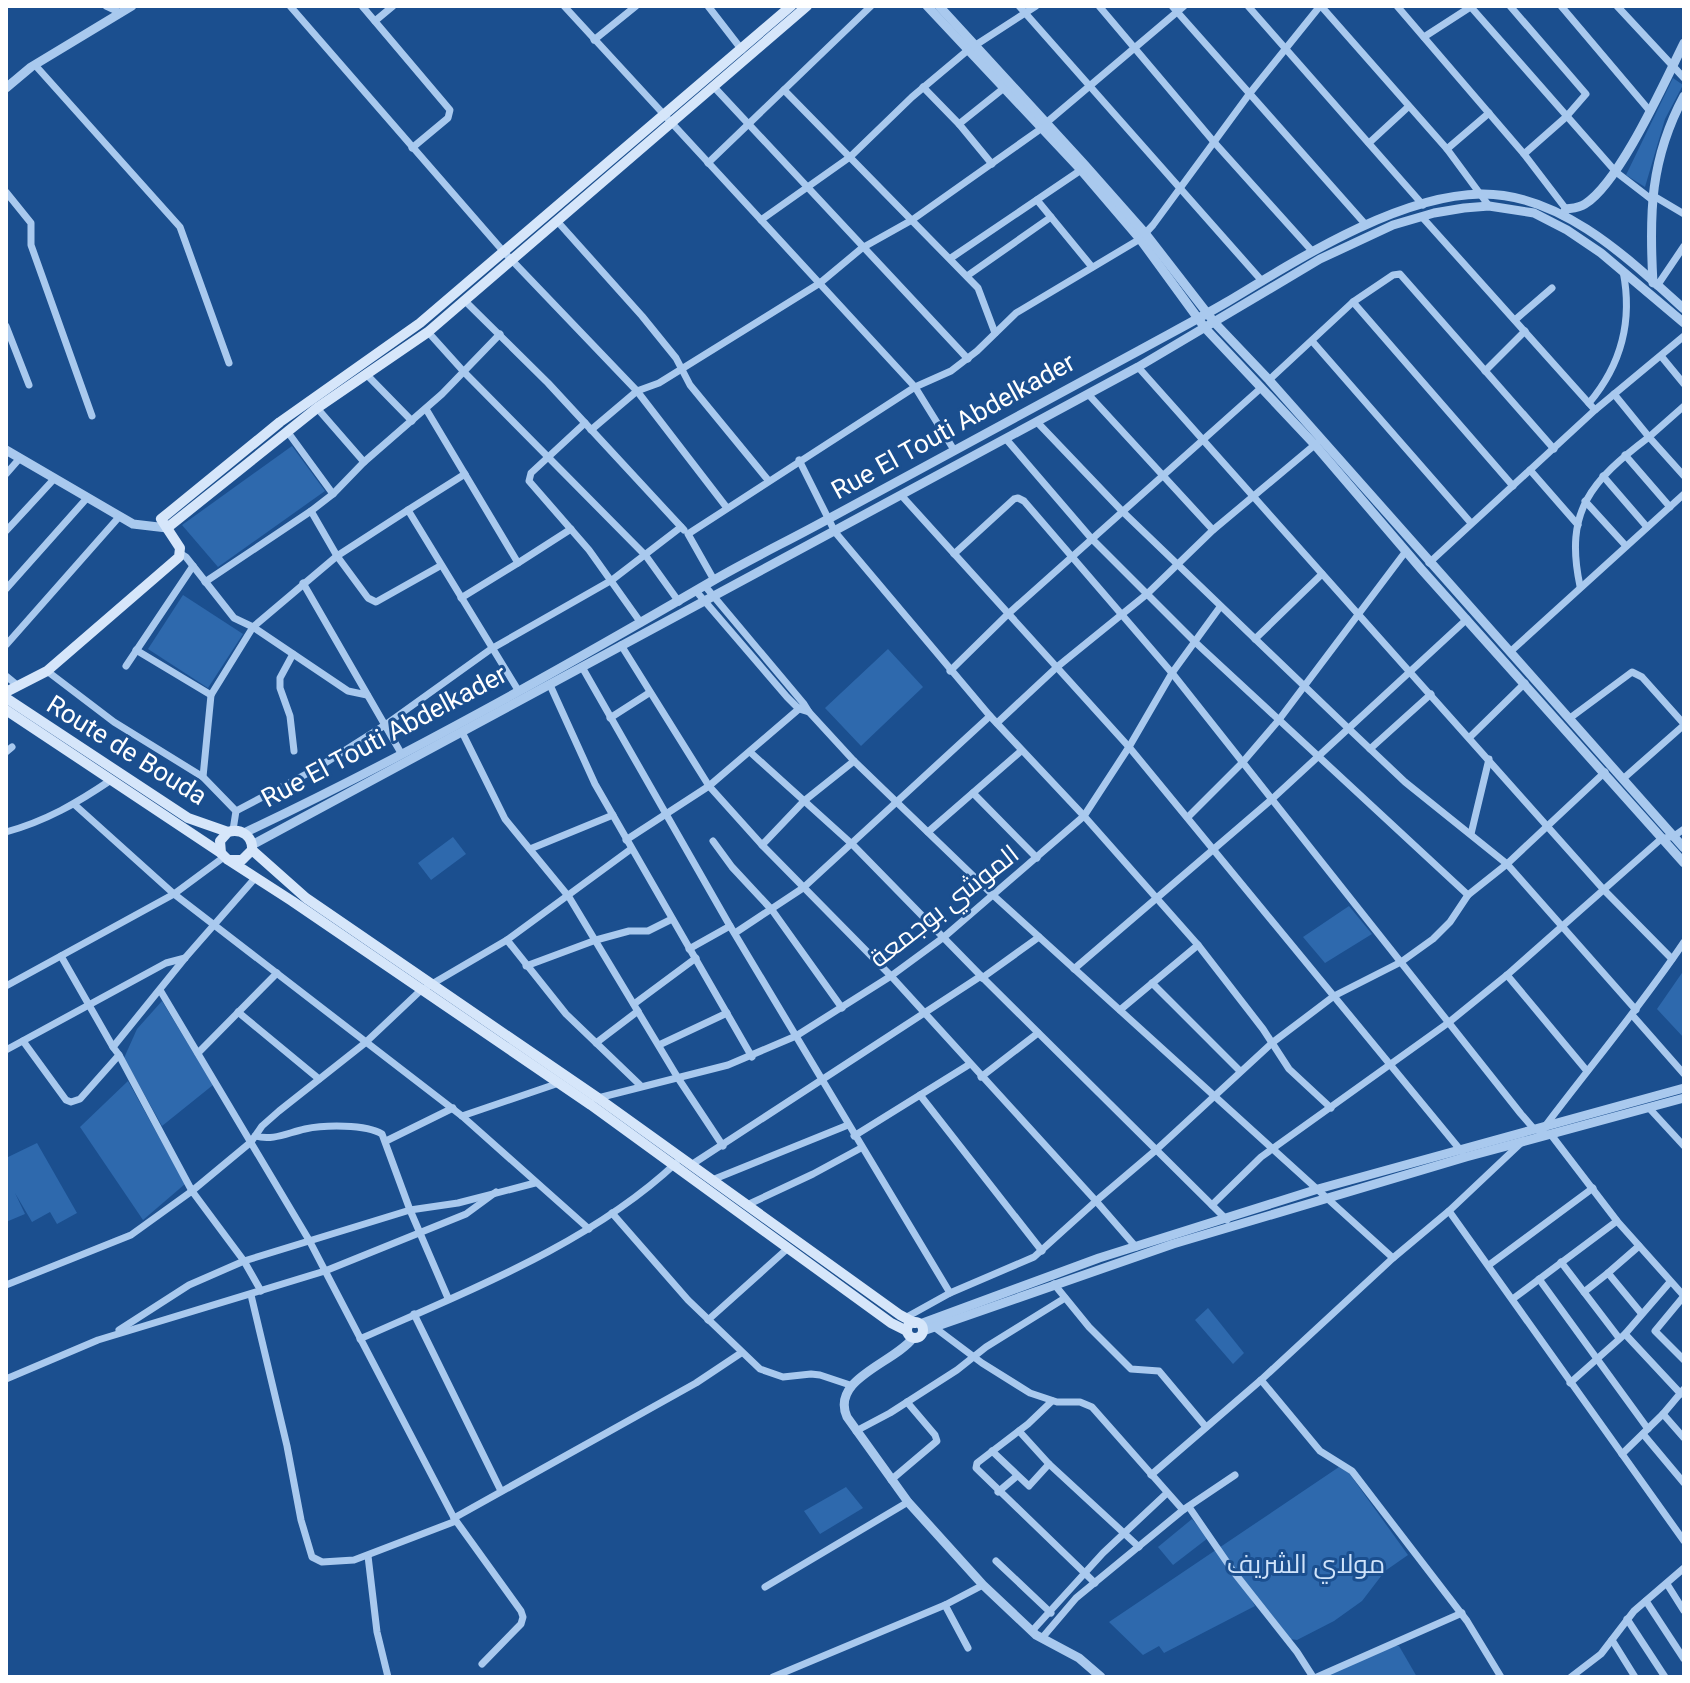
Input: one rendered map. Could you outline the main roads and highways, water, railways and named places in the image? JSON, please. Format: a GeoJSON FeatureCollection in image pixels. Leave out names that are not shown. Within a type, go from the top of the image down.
{"type":"FeatureCollection","features":[{"type":"Feature","properties":{"kind":"main road"},"geometry":{"type":"LineString","coordinates":[[164,523],[317,408],[428,332],[557,221],[791,6]]}},
{"type":"Feature","properties":{"kind":"main road"},"geometry":{"type":"LineString","coordinates":[[164,523],[280,422],[420,323],[503,251],[667,119],[714,87],[807,6]]}},
{"type":"Feature","properties":{"kind":"main road"},"geometry":{"type":"LineString","coordinates":[[6,695],[17,685],[47,671],[181,554],[164,523]]}},
{"type":"Feature","properties":{"kind":"main road","name":"Route de Bouda"},"geometry":{"type":"LineString","coordinates":[[6,695],[188,818],[235,832]]}},
{"type":"Feature","properties":{"kind":"main road","name":"Route de Bouda"},"geometry":{"type":"LineString","coordinates":[[6,710],[256,877],[556,1084],[594,1102]]}},
{"type":"Feature","properties":{"kind":"main road"},"geometry":{"type":"LineString","coordinates":[[252,848],[242,860],[224,857],[220,841],[235,832],[252,848],[298,892],[678,1161],[787,1249],[894,1325],[914,1327],[691,1165],[678,1161]]}},
{"type":"Feature","properties":{"kind":"park label","name":"مولاي الشريف"},"geometry":{"type":"Point","coordinates":[1306,1564]}}]}
